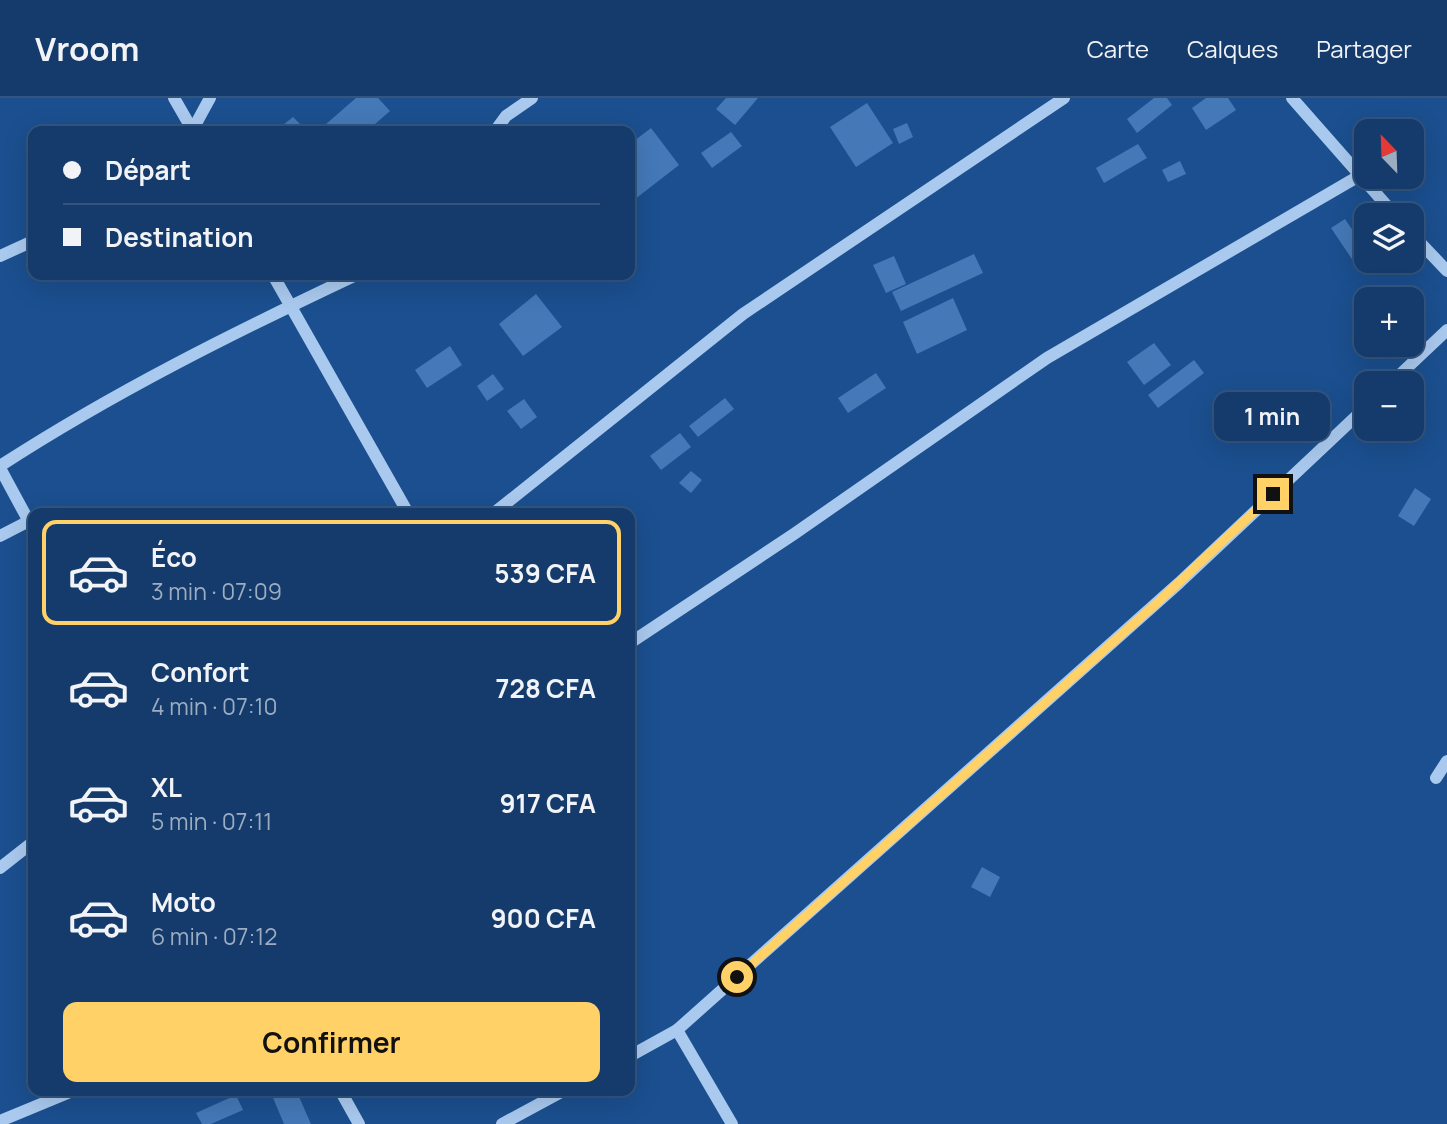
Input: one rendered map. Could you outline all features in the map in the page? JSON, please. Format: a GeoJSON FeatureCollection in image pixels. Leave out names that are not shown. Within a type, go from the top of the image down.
{"type":"FeatureCollection","features":[{"type":"Feature","properties":{"kind":"street"},"geometry":{"type":"LineString","coordinates":[[174,98],[190,126]]}},
{"type":"Feature","properties":{"kind":"street"},"geometry":{"type":"LineString","coordinates":[[196,126],[210,98]]}},
{"type":"Feature","properties":{"kind":"street"},"geometry":{"type":"LineString","coordinates":[[499,126],[506,116],[532,98]]}},
{"type":"Feature","properties":{"kind":"street"},"geometry":{"type":"LineString","coordinates":[[500,508],[743,314],[1064,98]]}},
{"type":"Feature","properties":{"kind":"street"},"geometry":{"type":"LineString","coordinates":[[1292,98],[1354,170]]}},
{"type":"Feature","properties":{"kind":"street"},"geometry":{"type":"LineString","coordinates":[[635,640],[794,534],[1048,358],[1354,179]]}},
{"type":"Feature","properties":{"kind":"street"},"geometry":{"type":"LineString","coordinates":[[1371,189],[1384,203]]}},
{"type":"Feature","properties":{"kind":"street"},"geometry":{"type":"LineString","coordinates":[[0,256],[28,243]]}},
{"type":"Feature","properties":{"kind":"street"},"geometry":{"type":"LineString","coordinates":[[1424,247],[1447,271]]}},
{"type":"Feature","properties":{"kind":"street"},"geometry":{"type":"LineString","coordinates":[[277,280],[405,508]]}},
{"type":"Feature","properties":{"kind":"street"},"geometry":{"type":"LineString","coordinates":[[28,519],[0,467],[63,425],[194,352],[346,280]]}},
{"type":"Feature","properties":{"kind":"street"},"geometry":{"type":"LineString","coordinates":[[1404,371],[1447,330]]}},
{"type":"Feature","properties":{"kind":"street"},"geometry":{"type":"LineString","coordinates":[[635,1053],[677,1031],[1168,592],[1354,418]]}},
{"type":"Feature","properties":{"kind":"street"},"geometry":{"type":"LineString","coordinates":[[0,536],[28,526]]}},
{"type":"Feature","properties":{"kind":"street"},"geometry":{"type":"LineString","coordinates":[[1436,778],[1447,761]]}},
{"type":"Feature","properties":{"kind":"street"},"geometry":{"type":"LineString","coordinates":[[0,869],[28,846]]}},
{"type":"Feature","properties":{"kind":"street"},"geometry":{"type":"LineString","coordinates":[[677,1031],[732,1124]]}},
{"type":"Feature","properties":{"kind":"street"},"geometry":{"type":"LineString","coordinates":[[0,1121],[60,1096]]}},
{"type":"Feature","properties":{"kind":"street"},"geometry":{"type":"LineString","coordinates":[[343,1096],[359,1124]]}},
{"type":"Feature","properties":{"kind":"street"},"geometry":{"type":"LineString","coordinates":[[502,1124],[554,1096]]}},
{"type":"Feature","properties":{"kind":"building"},"geometry":{"type":"Polygon","coordinates":[[[356,98],[378,98],[390,111],[373,126],[324,126],[356,98]]]}},
{"type":"Feature","properties":{"kind":"building"},"geometry":{"type":"Polygon","coordinates":[[[726,98],[758,98],[735,125],[716,109],[726,98]]]}},
{"type":"Feature","properties":{"kind":"building"},"geometry":{"type":"Polygon","coordinates":[[[1154,98],[1167,98],[1172,105],[1137,133],[1127,119],[1154,98]]]}},
{"type":"Feature","properties":{"kind":"building"},"geometry":{"type":"Polygon","coordinates":[[[1206,98],[1228,98],[1236,110],[1206,130],[1192,108],[1206,98]]]}},
{"type":"Feature","properties":{"kind":"building"},"geometry":{"type":"Polygon","coordinates":[[[867,103],[893,143],[856,167],[830,127],[867,103]]]}},
{"type":"Feature","properties":{"kind":"building"},"geometry":{"type":"Polygon","coordinates":[[[293,117],[302,126],[284,126],[293,117]]]}},
{"type":"Feature","properties":{"kind":"building"},"geometry":{"type":"Polygon","coordinates":[[[907,123],[913,137],[899,144],[893,129],[907,123]]]}},
{"type":"Feature","properties":{"kind":"building"},"geometry":{"type":"Polygon","coordinates":[[[651,128],[679,165],[635,199],[635,140],[651,128]]]}},
{"type":"Feature","properties":{"kind":"building"},"geometry":{"type":"Polygon","coordinates":[[[731,132],[742,146],[712,168],[701,153],[731,132]]]}},
{"type":"Feature","properties":{"kind":"building"},"geometry":{"type":"Polygon","coordinates":[[[1138,144],[1147,158],[1104,183],[1096,168],[1138,144]]]}},
{"type":"Feature","properties":{"kind":"building"},"geometry":{"type":"Polygon","coordinates":[[[1180,161],[1186,174],[1168,182],[1162,170],[1180,161]]]}},
{"type":"Feature","properties":{"kind":"building"},"geometry":{"type":"Polygon","coordinates":[[[1345,219],[1354,232],[1354,262],[1331,228],[1345,219]]]}},
{"type":"Feature","properties":{"kind":"building"},"geometry":{"type":"Polygon","coordinates":[[[974,254],[983,273],[901,311],[892,292],[974,254]]]}},
{"type":"Feature","properties":{"kind":"building"},"geometry":{"type":"Polygon","coordinates":[[[894,256],[906,284],[886,293],[873,265],[894,256]]]}},
{"type":"Feature","properties":{"kind":"building"},"geometry":{"type":"Polygon","coordinates":[[[536,294],[562,327],[523,356],[499,324],[536,294]]]}},
{"type":"Feature","properties":{"kind":"building"},"geometry":{"type":"Polygon","coordinates":[[[953,298],[967,330],[917,354],[903,322],[953,298]]]}},
{"type":"Feature","properties":{"kind":"building"},"geometry":{"type":"Polygon","coordinates":[[[1154,343],[1171,365],[1144,385],[1127,362],[1154,343]]]}},
{"type":"Feature","properties":{"kind":"building"},"geometry":{"type":"Polygon","coordinates":[[[450,346],[462,365],[427,388],[415,370],[450,346]]]}},
{"type":"Feature","properties":{"kind":"building"},"geometry":{"type":"Polygon","coordinates":[[[1194,360],[1204,373],[1158,408],[1148,395],[1194,360]]]}},
{"type":"Feature","properties":{"kind":"building"},"geometry":{"type":"Polygon","coordinates":[[[876,373],[886,388],[848,413],[838,398],[876,373]]]}},
{"type":"Feature","properties":{"kind":"building"},"geometry":{"type":"Polygon","coordinates":[[[493,374],[504,389],[487,401],[477,386],[493,374]]]}},
{"type":"Feature","properties":{"kind":"building"},"geometry":{"type":"Polygon","coordinates":[[[725,398],[734,409],[698,437],[689,426],[725,398]]]}},
{"type":"Feature","properties":{"kind":"building"},"geometry":{"type":"Polygon","coordinates":[[[524,399],[537,417],[521,429],[507,411],[524,399]]]}},
{"type":"Feature","properties":{"kind":"building"},"geometry":{"type":"Polygon","coordinates":[[[680,433],[691,447],[661,470],[650,456],[680,433]]]}},
{"type":"Feature","properties":{"kind":"building"},"geometry":{"type":"Polygon","coordinates":[[[691,471],[702,480],[691,493],[679,483],[691,471]]]}},
{"type":"Feature","properties":{"kind":"building"},"geometry":{"type":"Polygon","coordinates":[[[1415,488],[1431,499],[1414,526],[1398,516],[1415,488]]]}},
{"type":"Feature","properties":{"kind":"building"},"geometry":{"type":"Polygon","coordinates":[[[982,867],[1000,877],[990,897],[971,887],[982,867]]]}},
{"type":"Feature","properties":{"kind":"building"},"geometry":{"type":"Polygon","coordinates":[[[234,1096],[236,1096],[243,1110],[211,1124],[202,1124],[196,1113],[234,1096]]]}},
{"type":"Feature","properties":{"kind":"building"},"geometry":{"type":"Polygon","coordinates":[[[272,1096],[299,1096],[311,1124],[284,1124],[272,1096]]]}},
{"type":"Feature","properties":{"kind":"route"},"geometry":{"type":"LineString","coordinates":[[737,977],[1159,601],[1273,494]]}}]}
